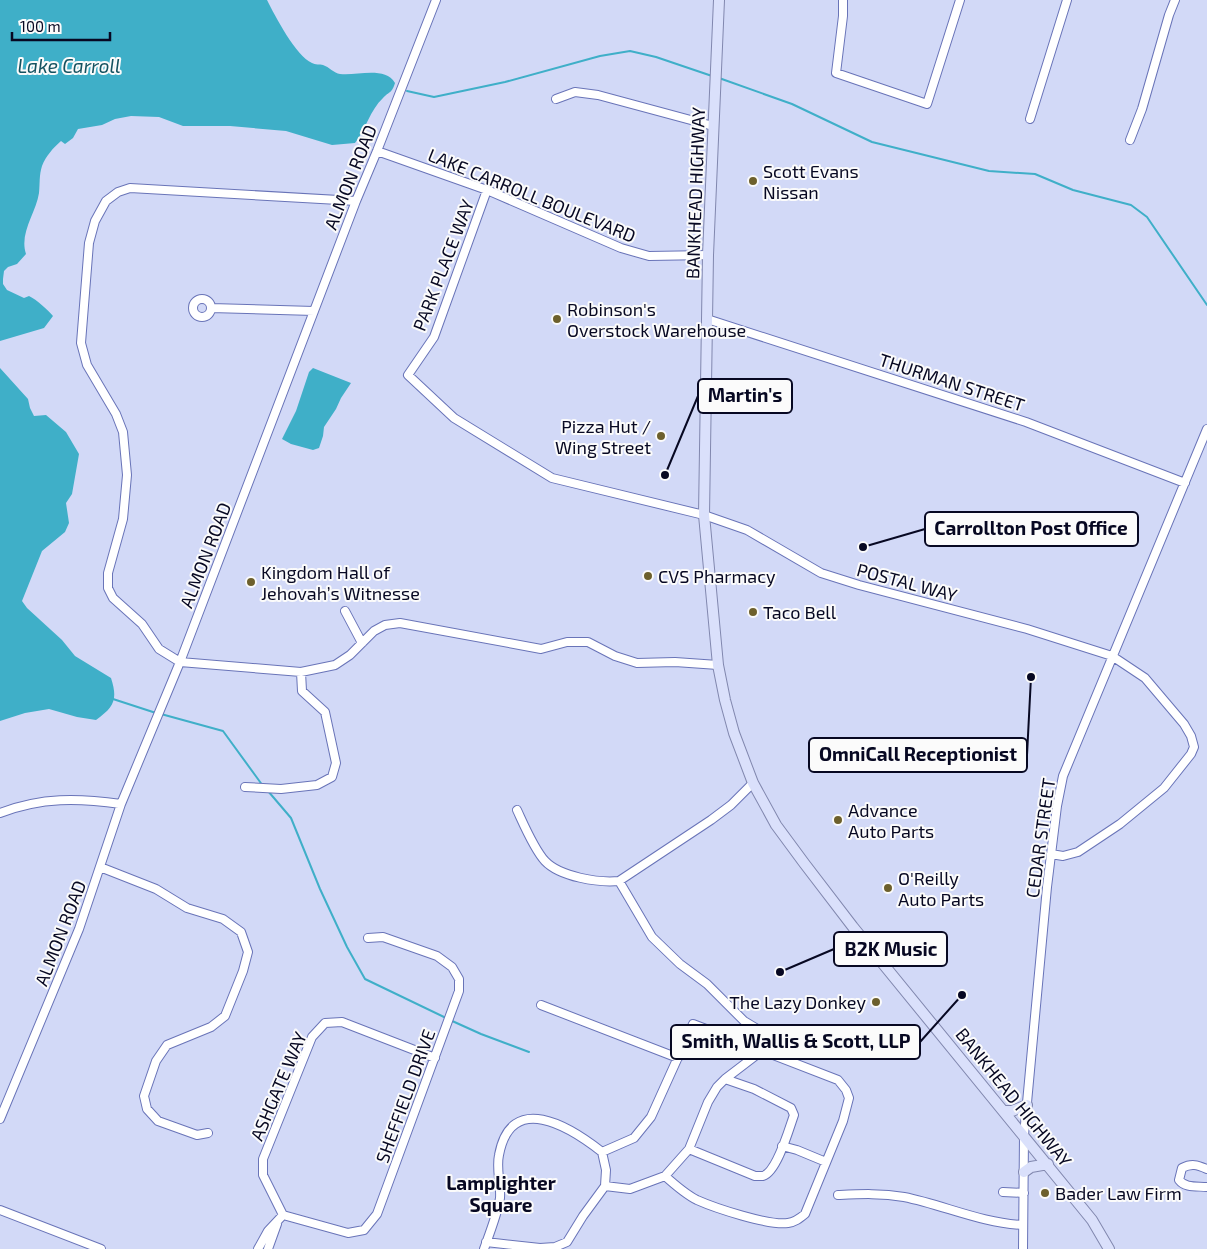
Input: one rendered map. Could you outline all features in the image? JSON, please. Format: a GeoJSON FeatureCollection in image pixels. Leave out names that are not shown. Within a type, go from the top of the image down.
{"type":"FeatureCollection","features":[{"type":"Feature","properties":{"kind":"main road","name":"BANKHEAD HIGHWAY"},"geometry":{"type":"LineString","coordinates":[[719,0],[708,255],[704,515],[718,665],[734,733],[753,783],[776,825],[853,926],[1092,1220],[1109,1249]]}},
{"type":"Feature","properties":{"kind":"main road"},"geometry":{"type":"LineString","coordinates":[[1005,1111],[1012,1111],[1027,1105]]}},
{"type":"Feature","properties":{"kind":"main road"},"geometry":{"type":"LineString","coordinates":[[1024,1172],[1031,1167],[1048,1164]]}},
{"type":"Feature","properties":{"kind":"street","name":"ALMON ROAD"},"geometry":{"type":"LineString","coordinates":[[0,1119],[79,929],[122,804],[180,662],[356,201],[436,0]]}},
{"type":"Feature","properties":{"kind":"street"},"geometry":{"type":"LineString","coordinates":[[843,0],[843,16],[836,73],[927,104],[960,0]]}},
{"type":"Feature","properties":{"kind":"street"},"geometry":{"type":"LineString","coordinates":[[1030,119],[1067,0]]}},
{"type":"Feature","properties":{"kind":"street"},"geometry":{"type":"LineString","coordinates":[[1130,140],[1142,109],[1175,0]]}},
{"type":"Feature","properties":{"kind":"street"},"geometry":{"type":"LineString","coordinates":[[556,99],[575,92],[598,95],[713,126]]}},
{"type":"Feature","properties":{"kind":"street","name":"LAKE CARROLL BOULEVARD"},"geometry":{"type":"LineString","coordinates":[[377,151],[487,190],[621,248],[649,256],[708,255]]}},
{"type":"Feature","properties":{"kind":"street"},"geometry":{"type":"LineString","coordinates":[[356,201],[130,188],[118,192],[106,201],[94,221],[89,243],[81,343],[87,365],[116,414],[123,432],[127,475],[123,519],[108,573],[108,588],[113,598],[142,624],[159,648],[180,662],[301,672],[335,665],[350,655],[380,628],[400,623],[541,649],[567,642],[588,642],[615,656],[637,663],[675,662],[718,665]]}},
{"type":"Feature","properties":{"kind":"street","name":"PARK PLACE WAY"},"geometry":{"type":"LineString","coordinates":[[408,375],[434,337],[487,190]]}},
{"type":"Feature","properties":{"kind":"street"},"geometry":{"type":"LineString","coordinates":[[211,308],[314,311]]}},
{"type":"Feature","properties":{"kind":"street","name":"THURMAN STREET"},"geometry":{"type":"LineString","coordinates":[[707,319],[1026,422],[1185,483]]}},
{"type":"Feature","properties":{"kind":"street","name":"POSTAL WAY"},"geometry":{"type":"LineString","coordinates":[[408,375],[454,418],[552,478],[704,515],[747,530],[821,573],[860,585],[1027,628],[1112,656],[1145,678],[1184,724],[1191,736],[1194,747],[1191,754],[1164,788],[1120,824],[1078,852],[1063,856],[1051,854]]}},
{"type":"Feature","properties":{"kind":"street","name":"CEDAR STREET"},"geometry":{"type":"LineString","coordinates":[[1023,1249],[1024,1135],[1051,854],[1063,776],[1207,429]]}},
{"type":"Feature","properties":{"kind":"street"},"geometry":{"type":"LineString","coordinates":[[345,610],[362,643]]}},
{"type":"Feature","properties":{"kind":"street"},"geometry":{"type":"LineString","coordinates":[[245,787],[281,790],[317,785],[332,776],[336,763],[325,712],[302,691],[301,672]]}},
{"type":"Feature","properties":{"kind":"street"},"geometry":{"type":"LineString","coordinates":[[517,810],[533,842],[546,862],[567,874],[605,882],[620,881],[711,820],[753,783]]}},
{"type":"Feature","properties":{"kind":"street"},"geometry":{"type":"LineString","coordinates":[[0,813],[14,808],[59,799],[95,800],[122,804]]}},
{"type":"Feature","properties":{"kind":"street"},"geometry":{"type":"LineString","coordinates":[[100,867],[156,889],[187,908],[223,919],[241,932],[248,952],[225,1016],[211,1027],[168,1045],[156,1061],[144,1096],[147,1109],[158,1121],[198,1135],[208,1133]]}},
{"type":"Feature","properties":{"kind":"street"},"geometry":{"type":"LineString","coordinates":[[620,881],[652,937],[680,964],[707,984],[744,1021],[760,1031]]}},
{"type":"Feature","properties":{"kind":"street","name":"SHEFFIELD DRIVE"},"geometry":{"type":"LineString","coordinates":[[283,1215],[348,1233],[364,1230],[377,1214],[460,991],[459,979],[452,967],[437,956],[383,937],[368,938]]}},
{"type":"Feature","properties":{"kind":"street"},"geometry":{"type":"LineString","coordinates":[[541,1006],[678,1058]]}},
{"type":"Feature","properties":{"kind":"street","name":"ASHGATE WAY"},"geometry":{"type":"LineString","coordinates":[[283,1215],[262,1175],[264,1159],[312,1037],[319,1028],[325,1023],[342,1022],[435,1058]]}},
{"type":"Feature","properties":{"kind":"street"},"geometry":{"type":"LineString","coordinates":[[602,1152],[634,1138],[651,1117],[693,1024],[838,1080],[846,1090],[849,1098],[843,1121],[805,1214],[798,1220],[776,1224],[745,1216],[697,1200],[679,1189],[666,1176]]}},
{"type":"Feature","properties":{"kind":"street"},"geometry":{"type":"LineString","coordinates":[[605,1186],[630,1189],[666,1176],[689,1149],[708,1102],[717,1087],[725,1078],[763,1050]]}},
{"type":"Feature","properties":{"kind":"street"},"geometry":{"type":"LineString","coordinates":[[689,1149],[755,1176],[763,1176],[770,1171],[776,1161],[794,1115],[792,1108],[754,1089],[725,1078]]}},
{"type":"Feature","properties":{"kind":"street"},"geometry":{"type":"LineString","coordinates":[[540,1118],[552,1121],[602,1152],[606,1170],[605,1186],[567,1242],[555,1247],[540,1248],[485,1245],[500,1198],[498,1156],[506,1131],[520,1120],[540,1118]]}},
{"type":"Feature","properties":{"kind":"street"},"geometry":{"type":"LineString","coordinates":[[782,1146],[826,1162]]}},
{"type":"Feature","properties":{"kind":"street"},"geometry":{"type":"LineString","coordinates":[[1207,1169],[1195,1164],[1188,1165],[1182,1168],[1179,1180],[1182,1184],[1207,1187]]}},
{"type":"Feature","properties":{"kind":"street"},"geometry":{"type":"LineString","coordinates":[[1003,1192],[1024,1193]]}},
{"type":"Feature","properties":{"kind":"street"},"geometry":{"type":"LineString","coordinates":[[838,1195],[876,1193],[904,1197],[990,1222],[1023,1225]]}},
{"type":"Feature","properties":{"kind":"street"},"geometry":{"type":"LineString","coordinates":[[0,1210],[102,1249]]}},
{"type":"Feature","properties":{"kind":"street"},"geometry":{"type":"LineString","coordinates":[[258,1249],[268,1231],[283,1215]]}},
{"type":"Feature","properties":{"kind":"street"},"geometry":{"type":"LineString","coordinates":[[268,1249],[278,1222]]}},
{"type":"Feature","properties":{"kind":"water","name":"Lake Carroll"},"geometry":{"type":"Polygon","coordinates":[[[0,0],[267,0],[293,44],[312,63],[323,65],[340,74],[378,73],[385,75],[395,83],[392,90],[375,108],[355,143],[332,145],[286,131],[230,126],[183,126],[159,117],[131,116],[115,119],[102,125],[78,129],[73,138],[65,144],[61,141],[50,152],[44,162],[40,173],[37,201],[26,231],[24,246],[26,254],[17,264],[8,267],[4,271],[3,284],[7,290],[24,298],[29,296],[53,316],[44,328],[0,341],[0,0]]]}},
{"type":"Feature","properties":{"kind":"water"},"geometry":{"type":"Polygon","coordinates":[[[0,368],[28,399],[34,416],[46,415],[66,432],[79,454],[72,494],[66,503],[69,523],[65,532],[42,551],[22,601],[27,608],[62,640],[75,656],[111,678],[114,692],[113,702],[111,707],[96,720],[49,709],[25,713],[0,721],[0,368]]]}},
{"type":"Feature","properties":{"kind":"water"},"geometry":{"type":"Polygon","coordinates":[[[313,368],[351,383],[324,427],[319,448],[313,450],[291,444],[282,439],[296,411],[309,372],[313,368]]]}},
{"type":"Feature","properties":{"kind":"waterway"},"geometry":{"type":"LineString","coordinates":[[407,91],[434,97],[505,82],[600,56],[630,51],[656,57],[712,76]]}},
{"type":"Feature","properties":{"kind":"waterway"},"geometry":{"type":"LineString","coordinates":[[719,78],[792,104],[872,142],[989,171],[1035,174],[1073,190],[1131,205],[1147,217],[1207,305]]}},
{"type":"Feature","properties":{"kind":"waterway"},"geometry":{"type":"LineString","coordinates":[[113,699],[156,713]]}},
{"type":"Feature","properties":{"kind":"waterway"},"geometry":{"type":"LineString","coordinates":[[161,714],[223,731],[263,786]]}},
{"type":"Feature","properties":{"kind":"waterway"},"geometry":{"type":"LineString","coordinates":[[268,791],[291,818],[320,889],[347,947],[365,979],[446,1018]]}},
{"type":"Feature","properties":{"kind":"waterway"},"geometry":{"type":"LineString","coordinates":[[450,1020],[529,1052]]}},
{"type":"Feature","properties":{"kind":"place","name":"Scott Evans Nissan"},"geometry":{"type":"Point","coordinates":[753,181]}},
{"type":"Feature","properties":{"kind":"place","name":"Robinson's Overstock Warehouse"},"geometry":{"type":"Point","coordinates":[557,319]}},
{"type":"Feature","properties":{"kind":"place","name":"Pizza Hut / Wing Street"},"geometry":{"type":"Point","coordinates":[661,436]}},
{"type":"Feature","properties":{"kind":"place","name":"Martin's"},"geometry":{"type":"Point","coordinates":[665,475]}},
{"type":"Feature","properties":{"kind":"place","name":"Carrollton Post Office"},"geometry":{"type":"Point","coordinates":[863,547]}},
{"type":"Feature","properties":{"kind":"place","name":"CVS Pharmacy"},"geometry":{"type":"Point","coordinates":[648,576]}},
{"type":"Feature","properties":{"kind":"place","name":"Kingdom Hall of Jehovah’s Witnesse"},"geometry":{"type":"Point","coordinates":[251,582]}},
{"type":"Feature","properties":{"kind":"place","name":"Taco Bell"},"geometry":{"type":"Point","coordinates":[753,612]}},
{"type":"Feature","properties":{"kind":"place","name":"OmniCall Receptionist"},"geometry":{"type":"Point","coordinates":[1031,677]}},
{"type":"Feature","properties":{"kind":"place","name":"Advance Auto Parts"},"geometry":{"type":"Point","coordinates":[838,820]}},
{"type":"Feature","properties":{"kind":"place","name":"O'Reilly Auto Parts"},"geometry":{"type":"Point","coordinates":[888,888]}},
{"type":"Feature","properties":{"kind":"place","name":"B2K Music"},"geometry":{"type":"Point","coordinates":[780,972]}},
{"type":"Feature","properties":{"kind":"place","name":"Smith, Wallis & Scott, LLP"},"geometry":{"type":"Point","coordinates":[962,995]}},
{"type":"Feature","properties":{"kind":"place","name":"The Lazy Donkey"},"geometry":{"type":"Point","coordinates":[876,1002]}},
{"type":"Feature","properties":{"kind":"place","name":"Bader Law Firm"},"geometry":{"type":"Point","coordinates":[1045,1193]}},
{"type":"Feature","properties":{"kind":"district","name":"Lamplighter Square"},"geometry":{"type":"Point","coordinates":[501,1193]}}]}
